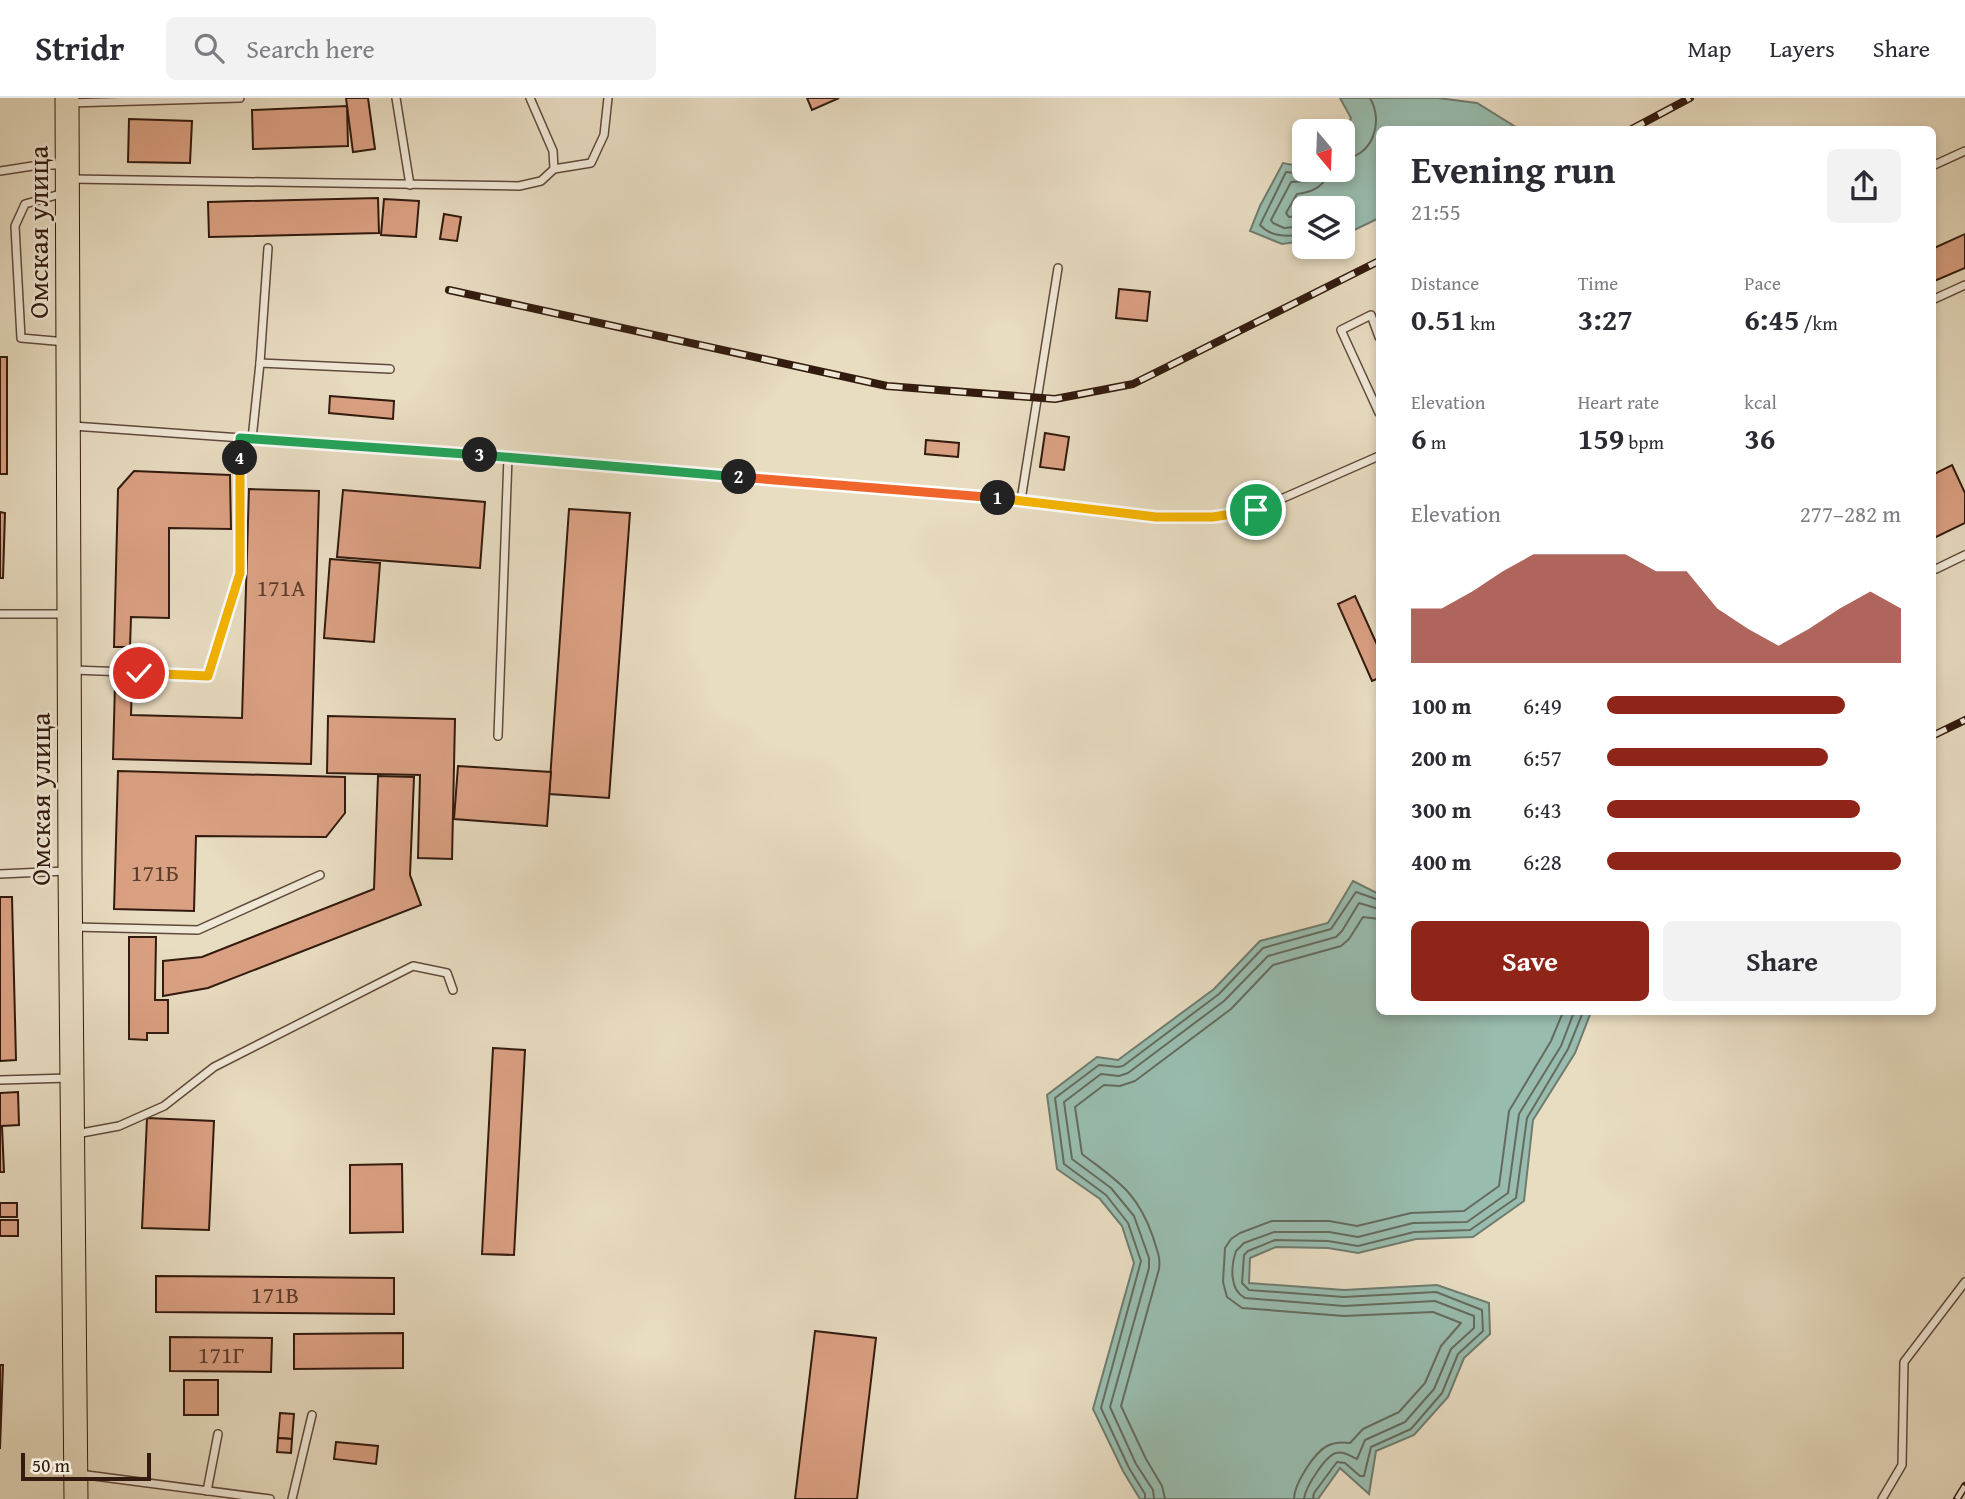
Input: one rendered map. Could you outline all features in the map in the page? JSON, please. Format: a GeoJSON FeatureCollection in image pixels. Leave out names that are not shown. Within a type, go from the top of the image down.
{"type":"FeatureCollection","features":[{"type":"Feature","properties":{"kind":"main road","name":"Омская улица"},"geometry":{"type":"LineString","coordinates":[[67,100],[70,926],[76,1499]]}},
{"type":"Feature","properties":{"kind":"lane"},"geometry":{"type":"LineString","coordinates":[[67,100],[240,98]]}},
{"type":"Feature","properties":{"kind":"lane"},"geometry":{"type":"LineString","coordinates":[[396,98],[410,185]]}},
{"type":"Feature","properties":{"kind":"lane"},"geometry":{"type":"LineString","coordinates":[[530,98],[553,151],[554,169]]}},
{"type":"Feature","properties":{"kind":"lane"},"geometry":{"type":"LineString","coordinates":[[0,171],[39,165],[68,178],[519,186],[541,181],[554,169],[591,163],[604,135],[608,98]]}},
{"type":"Feature","properties":{"kind":"lane"},"geometry":{"type":"LineString","coordinates":[[1936,164],[1965,151]]}},
{"type":"Feature","properties":{"kind":"lane"},"geometry":{"type":"LineString","coordinates":[[68,178],[25,204],[15,226],[21,338],[68,342]]}},
{"type":"Feature","properties":{"kind":"lane"},"geometry":{"type":"LineString","coordinates":[[252,439],[268,248]]}},
{"type":"Feature","properties":{"kind":"lane"},"geometry":{"type":"LineString","coordinates":[[1021,500],[1058,268]]}},
{"type":"Feature","properties":{"kind":"lane"},"geometry":{"type":"LineString","coordinates":[[1936,298],[1965,285]]}},
{"type":"Feature","properties":{"kind":"lane"},"geometry":{"type":"LineString","coordinates":[[1376,329],[1371,315],[1341,330],[1376,406]]}},
{"type":"Feature","properties":{"kind":"lane"},"geometry":{"type":"LineString","coordinates":[[260,363],[390,369]]}},
{"type":"Feature","properties":{"kind":"lane"},"geometry":{"type":"LineString","coordinates":[[68,426],[508,457],[1021,500],[1156,517],[1213,517],[1256,510],[1376,457]]}},
{"type":"Feature","properties":{"kind":"lane"},"geometry":{"type":"LineString","coordinates":[[69,670],[208,676],[240,573],[240,438]]}},
{"type":"Feature","properties":{"kind":"lane"},"geometry":{"type":"LineString","coordinates":[[498,736],[508,457]]}},
{"type":"Feature","properties":{"kind":"lane"},"geometry":{"type":"LineString","coordinates":[[1936,569],[1965,555]]}},
{"type":"Feature","properties":{"kind":"lane"},"geometry":{"type":"LineString","coordinates":[[0,614],[69,614]]}},
{"type":"Feature","properties":{"kind":"lane"},"geometry":{"type":"LineString","coordinates":[[0,874],[70,871]]}},
{"type":"Feature","properties":{"kind":"lane"},"geometry":{"type":"LineString","coordinates":[[70,926],[198,930],[320,875]]}},
{"type":"Feature","properties":{"kind":"lane"},"geometry":{"type":"LineString","coordinates":[[72,1135],[120,1126],[164,1106],[214,1067],[413,966],[447,973],[453,990]]}},
{"type":"Feature","properties":{"kind":"lane"},"geometry":{"type":"LineString","coordinates":[[0,1080],[72,1077]]}},
{"type":"Feature","properties":{"kind":"lane"},"geometry":{"type":"LineString","coordinates":[[1882,1499],[1902,1465],[1904,1362],[1965,1282]]}},
{"type":"Feature","properties":{"kind":"lane"},"geometry":{"type":"LineString","coordinates":[[292,1499],[312,1415]]}},
{"type":"Feature","properties":{"kind":"lane"},"geometry":{"type":"LineString","coordinates":[[207,1491],[218,1434]]}},
{"type":"Feature","properties":{"kind":"lane"},"geometry":{"type":"LineString","coordinates":[[75,1474],[270,1499]]}},
{"type":"Feature","properties":{"kind":"water"},"geometry":{"type":"Polygon","coordinates":[[[1340,98],[1438,98],[1477,103],[1514,126],[1376,126],[1376,219],[1355,230],[1355,196],[1292,196],[1292,243],[1282,244],[1250,231],[1283,163],[1292,165],[1292,182],[1355,182],[1355,119],[1351,119],[1340,98]]]}},
{"type":"Feature","properties":{"kind":"water"},"geometry":{"type":"Polygon","coordinates":[[[1353,881],[1376,892],[1376,1015],[1590,1015],[1575,1053],[1533,1120],[1524,1201],[1473,1237],[1416,1239],[1358,1253],[1328,1248],[1276,1247],[1250,1258],[1249,1283],[1344,1290],[1437,1285],[1489,1303],[1490,1334],[1464,1358],[1448,1397],[1414,1435],[1376,1451],[1369,1494],[1340,1468],[1318,1499],[1140,1499],[1123,1471],[1093,1409],[1134,1263],[1122,1226],[1100,1199],[1057,1169],[1047,1095],[1097,1057],[1118,1060],[1214,989],[1260,941],[1328,923],[1353,881]]]}},
{"type":"Feature","properties":{"kind":"building"},"geometry":{"type":"Polygon","coordinates":[[[346,98],[368,98],[375,149],[353,152],[346,98]]]}},
{"type":"Feature","properties":{"kind":"building"},"geometry":{"type":"Polygon","coordinates":[[[807,98],[839,98],[812,110],[807,98]]]}},
{"type":"Feature","properties":{"kind":"building"},"geometry":{"type":"Polygon","coordinates":[[[347,106],[348,146],[253,149],[252,110],[347,106]]]}},
{"type":"Feature","properties":{"kind":"building"},"geometry":{"type":"Polygon","coordinates":[[[129,119],[192,121],[190,163],[128,162],[129,119]]]}},
{"type":"Feature","properties":{"kind":"building"},"geometry":{"type":"Polygon","coordinates":[[[378,198],[379,233],[209,237],[208,202],[378,198]]]}},
{"type":"Feature","properties":{"kind":"building"},"geometry":{"type":"Polygon","coordinates":[[[384,199],[419,201],[416,237],[381,235],[384,199]]]}},
{"type":"Feature","properties":{"kind":"building"},"geometry":{"type":"Polygon","coordinates":[[[444,214],[461,217],[457,241],[440,239],[444,214]]]}},
{"type":"Feature","properties":{"kind":"building"},"geometry":{"type":"Polygon","coordinates":[[[1965,234],[1965,268],[1936,280],[1936,247],[1965,234]]]}},
{"type":"Feature","properties":{"kind":"building"},"geometry":{"type":"Polygon","coordinates":[[[1119,289],[1150,292],[1147,321],[1116,318],[1119,289]]]}},
{"type":"Feature","properties":{"kind":"building"},"geometry":{"type":"Polygon","coordinates":[[[0,357],[7,357],[7,474],[0,474],[0,357]]]}},
{"type":"Feature","properties":{"kind":"building"},"geometry":{"type":"Polygon","coordinates":[[[330,396],[394,401],[393,419],[329,413],[330,396]]]}},
{"type":"Feature","properties":{"kind":"building"},"geometry":{"type":"Polygon","coordinates":[[[1045,433],[1069,437],[1064,470],[1040,467],[1045,433]]]}},
{"type":"Feature","properties":{"kind":"building"},"geometry":{"type":"Polygon","coordinates":[[[926,440],[959,443],[958,457],[925,454],[926,440]]]}},
{"type":"Feature","properties":{"kind":"building"},"geometry":{"type":"Polygon","coordinates":[[[1952,465],[1965,493],[1965,523],[1936,537],[1936,473],[1952,465]]]}},
{"type":"Feature","properties":{"kind":"building"},"geometry":{"type":"Polygon","coordinates":[[[134,471],[230,475],[231,529],[169,528],[169,618],[131,617],[130,647],[114,647],[118,489],[134,471]]]}},
{"type":"Feature","properties":{"kind":"building"},"geometry":{"type":"Polygon","coordinates":[[[249,489],[319,491],[311,764],[113,759],[115,684],[132,685],[131,715],[242,718],[249,489]]]}},
{"type":"Feature","properties":{"kind":"building"},"geometry":{"type":"Polygon","coordinates":[[[343,490],[485,502],[480,568],[337,557],[343,490]]]}},
{"type":"Feature","properties":{"kind":"building"},"geometry":{"type":"Polygon","coordinates":[[[569,509],[630,513],[609,798],[549,794],[569,509]]]}},
{"type":"Feature","properties":{"kind":"building"},"geometry":{"type":"Polygon","coordinates":[[[0,512],[5,513],[3,578],[0,578],[0,512]]]}},
{"type":"Feature","properties":{"kind":"building"},"geometry":{"type":"Polygon","coordinates":[[[330,559],[380,563],[374,642],[324,638],[330,559]]]}},
{"type":"Feature","properties":{"kind":"building"},"geometry":{"type":"Polygon","coordinates":[[[1355,596],[1376,642],[1376,679],[1372,681],[1338,604],[1355,596]]]}},
{"type":"Feature","properties":{"kind":"building"},"geometry":{"type":"Polygon","coordinates":[[[328,716],[455,719],[452,859],[418,858],[420,775],[327,773],[328,716]]]}},
{"type":"Feature","properties":{"kind":"building"},"geometry":{"type":"Polygon","coordinates":[[[458,766],[551,772],[547,826],[454,819],[458,766]]]}},
{"type":"Feature","properties":{"kind":"building"},"geometry":{"type":"Polygon","coordinates":[[[118,771],[345,777],[345,813],[326,837],[196,836],[194,911],[114,909],[118,771]]]}},
{"type":"Feature","properties":{"kind":"building"},"geometry":{"type":"Polygon","coordinates":[[[378,776],[414,777],[410,875],[421,905],[208,988],[163,996],[163,961],[202,957],[374,889],[378,776]]]}},
{"type":"Feature","properties":{"kind":"building"},"geometry":{"type":"Polygon","coordinates":[[[0,897],[12,897],[16,1060],[0,1061],[0,897]]]}},
{"type":"Feature","properties":{"kind":"building"},"geometry":{"type":"Polygon","coordinates":[[[129,937],[156,937],[155,1000],[168,1000],[168,1033],[147,1033],[147,1040],[129,1039],[129,937]]]}},
{"type":"Feature","properties":{"kind":"building"},"geometry":{"type":"Polygon","coordinates":[[[493,1048],[525,1050],[514,1255],[482,1254],[493,1048]]]}},
{"type":"Feature","properties":{"kind":"building"},"geometry":{"type":"Polygon","coordinates":[[[18,1092],[19,1125],[2,1126],[4,1172],[0,1172],[0,1093],[18,1092]]]}},
{"type":"Feature","properties":{"kind":"building"},"geometry":{"type":"Polygon","coordinates":[[[147,1118],[214,1121],[209,1230],[142,1228],[147,1118]]]}},
{"type":"Feature","properties":{"kind":"building"},"geometry":{"type":"Polygon","coordinates":[[[402,1164],[403,1232],[350,1233],[350,1165],[402,1164]]]}},
{"type":"Feature","properties":{"kind":"building"},"geometry":{"type":"Polygon","coordinates":[[[0,1203],[17,1203],[17,1217],[0,1217],[0,1203]]]}},
{"type":"Feature","properties":{"kind":"building"},"geometry":{"type":"Polygon","coordinates":[[[0,1220],[18,1220],[18,1236],[0,1236],[0,1220]]]}},
{"type":"Feature","properties":{"kind":"building"},"geometry":{"type":"Polygon","coordinates":[[[156,1276],[394,1278],[394,1314],[156,1312],[156,1276]]]}},
{"type":"Feature","properties":{"kind":"building"},"geometry":{"type":"Polygon","coordinates":[[[815,1331],[876,1338],[857,1499],[795,1499],[815,1331]]]}},
{"type":"Feature","properties":{"kind":"building"},"geometry":{"type":"Polygon","coordinates":[[[403,1333],[403,1368],[294,1369],[294,1334],[403,1333]]]}},
{"type":"Feature","properties":{"kind":"building"},"geometry":{"type":"Polygon","coordinates":[[[170,1337],[272,1338],[271,1372],[170,1371],[170,1337]]]}},
{"type":"Feature","properties":{"kind":"building"},"geometry":{"type":"Polygon","coordinates":[[[0,1365],[3,1365],[0,1449],[0,1365]]]}},
{"type":"Feature","properties":{"kind":"building"},"geometry":{"type":"Polygon","coordinates":[[[184,1380],[218,1380],[218,1415],[184,1415],[184,1380]]]}},
{"type":"Feature","properties":{"kind":"building"},"geometry":{"type":"Polygon","coordinates":[[[280,1413],[294,1414],[292,1439],[278,1438],[280,1413]]]}},
{"type":"Feature","properties":{"kind":"building"},"geometry":{"type":"Polygon","coordinates":[[[278,1438],[292,1439],[291,1453],[277,1452],[278,1438]]]}},
{"type":"Feature","properties":{"kind":"building"},"geometry":{"type":"Polygon","coordinates":[[[336,1442],[378,1446],[376,1464],[334,1459],[336,1442]]]}},
{"type":"Feature","properties":{"kind":"railway"},"geometry":{"type":"LineString","coordinates":[[1638,126],[1690,98]]}},
{"type":"Feature","properties":{"kind":"railway"},"geometry":{"type":"LineString","coordinates":[[449,290],[887,386],[1055,399],[1133,384],[1376,262]]}},
{"type":"Feature","properties":{"kind":"railway"},"geometry":{"type":"LineString","coordinates":[[1936,734],[1965,720]]}},
{"type":"Feature","properties":{"kind":"railway"},"geometry":{"type":"LineString","coordinates":[[1957,1499],[1965,1486]]}},
{"type":"Feature","properties":{"kind":"route"},"geometry":{"type":"LineString","coordinates":[[139,673],[208,676],[240,573],[240,438],[508,457],[1021,500],[1156,517],[1213,517],[1256,510]]}}]}
